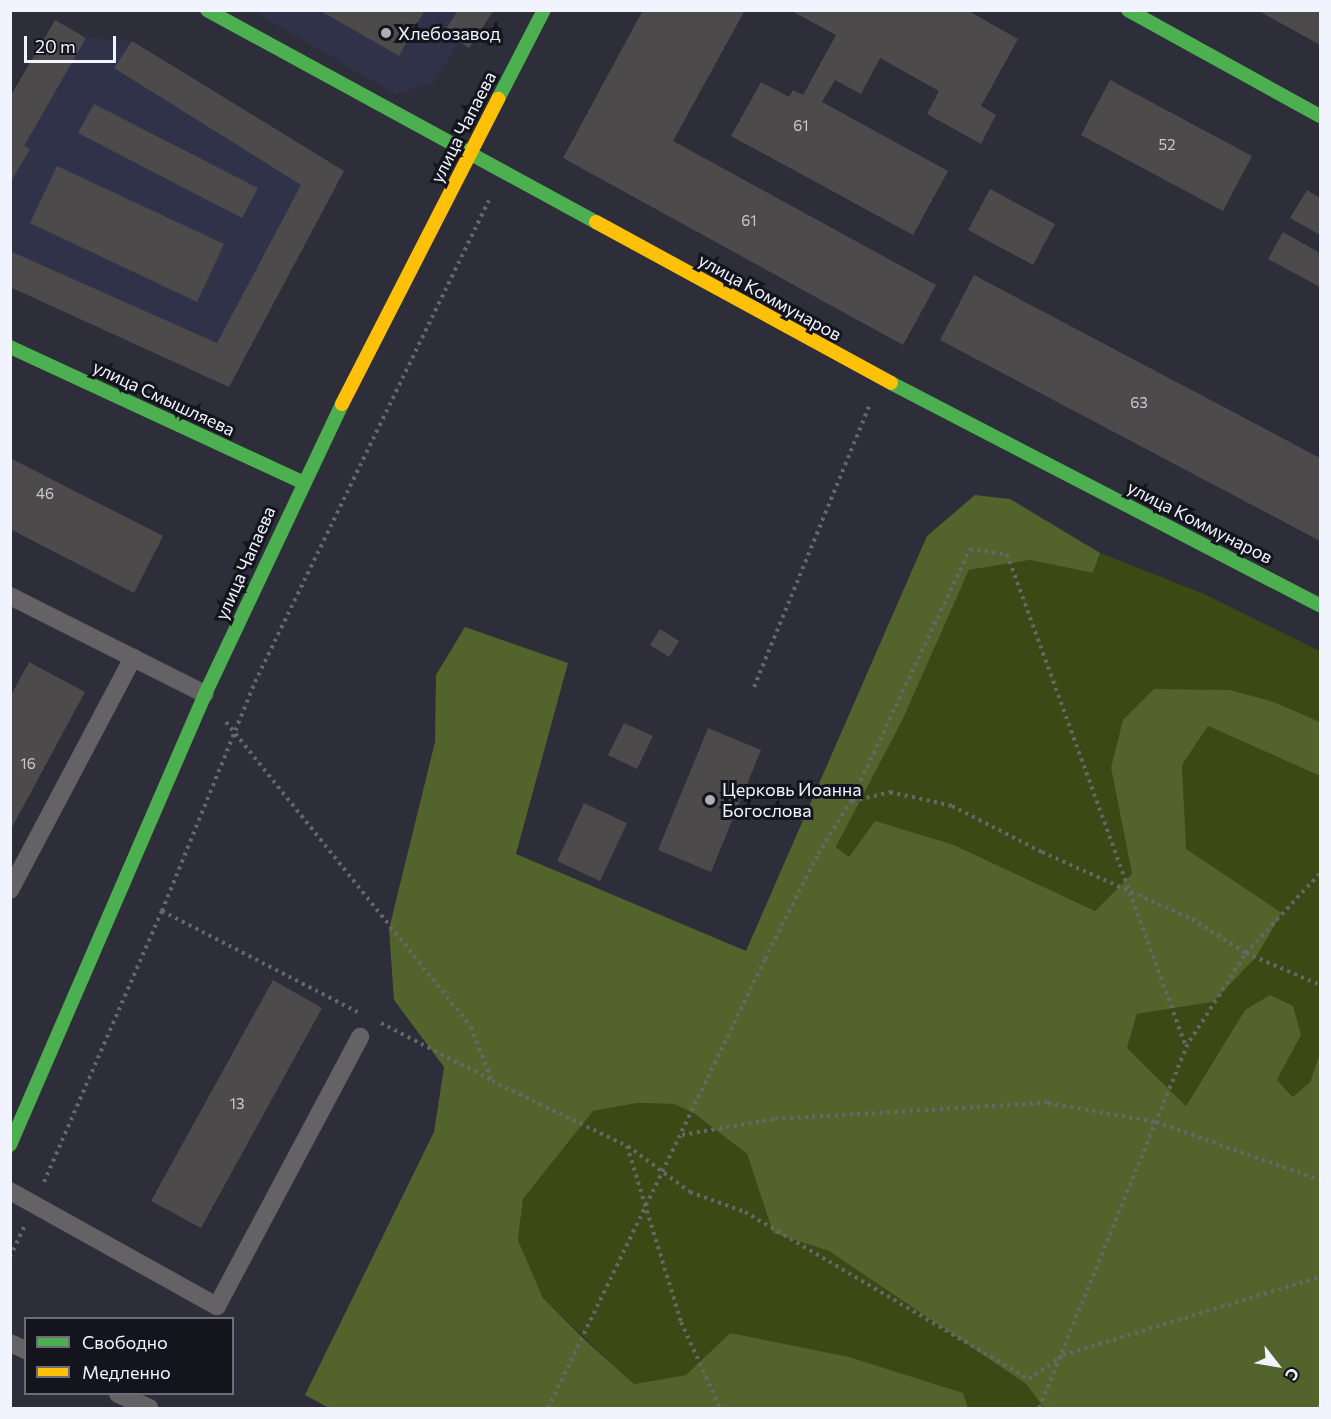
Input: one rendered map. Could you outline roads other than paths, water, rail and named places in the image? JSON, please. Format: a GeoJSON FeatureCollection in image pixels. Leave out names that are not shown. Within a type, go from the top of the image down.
{"type":"FeatureCollection","features":[{"type":"Feature","properties":{"kind":"street","name":"улица Коммунаров"},"geometry":{"type":"LineString","coordinates":[[207,10],[881,378],[1320,605]]}},
{"type":"Feature","properties":{"kind":"street","name":"улица Чапаева"},"geometry":{"type":"LineString","coordinates":[[10,1145],[205,694],[302,483],[544,10]]}},
{"type":"Feature","properties":{"kind":"street"},"geometry":{"type":"LineString","coordinates":[[1128,10],[1320,116]]}},
{"type":"Feature","properties":{"kind":"street","name":"улица Смышляева"},"geometry":{"type":"LineString","coordinates":[[10,347],[302,483]]}},
{"type":"Feature","properties":{"kind":"lane"},"geometry":{"type":"LineString","coordinates":[[10,596],[205,694]]}},
{"type":"Feature","properties":{"kind":"lane"},"geometry":{"type":"LineString","coordinates":[[10,890],[133,658]]}},
{"type":"Feature","properties":{"kind":"lane"},"geometry":{"type":"LineString","coordinates":[[10,1191],[217,1306],[360,1037]]}},
{"type":"Feature","properties":{"kind":"lane"},"geometry":{"type":"LineString","coordinates":[[10,1343],[24,1349]]}},
{"type":"Feature","properties":{"kind":"lane"},"geometry":{"type":"LineString","coordinates":[[120,1395],[149,1408]]}},
{"type":"Feature","properties":{"kind":"place","name":"Хлебозавод"},"geometry":{"type":"Point","coordinates":[386,33]}},
{"type":"Feature","properties":{"kind":"place","name":"Церковь Иоанна Богослова"},"geometry":{"type":"Point","coordinates":[710,800]}}]}
